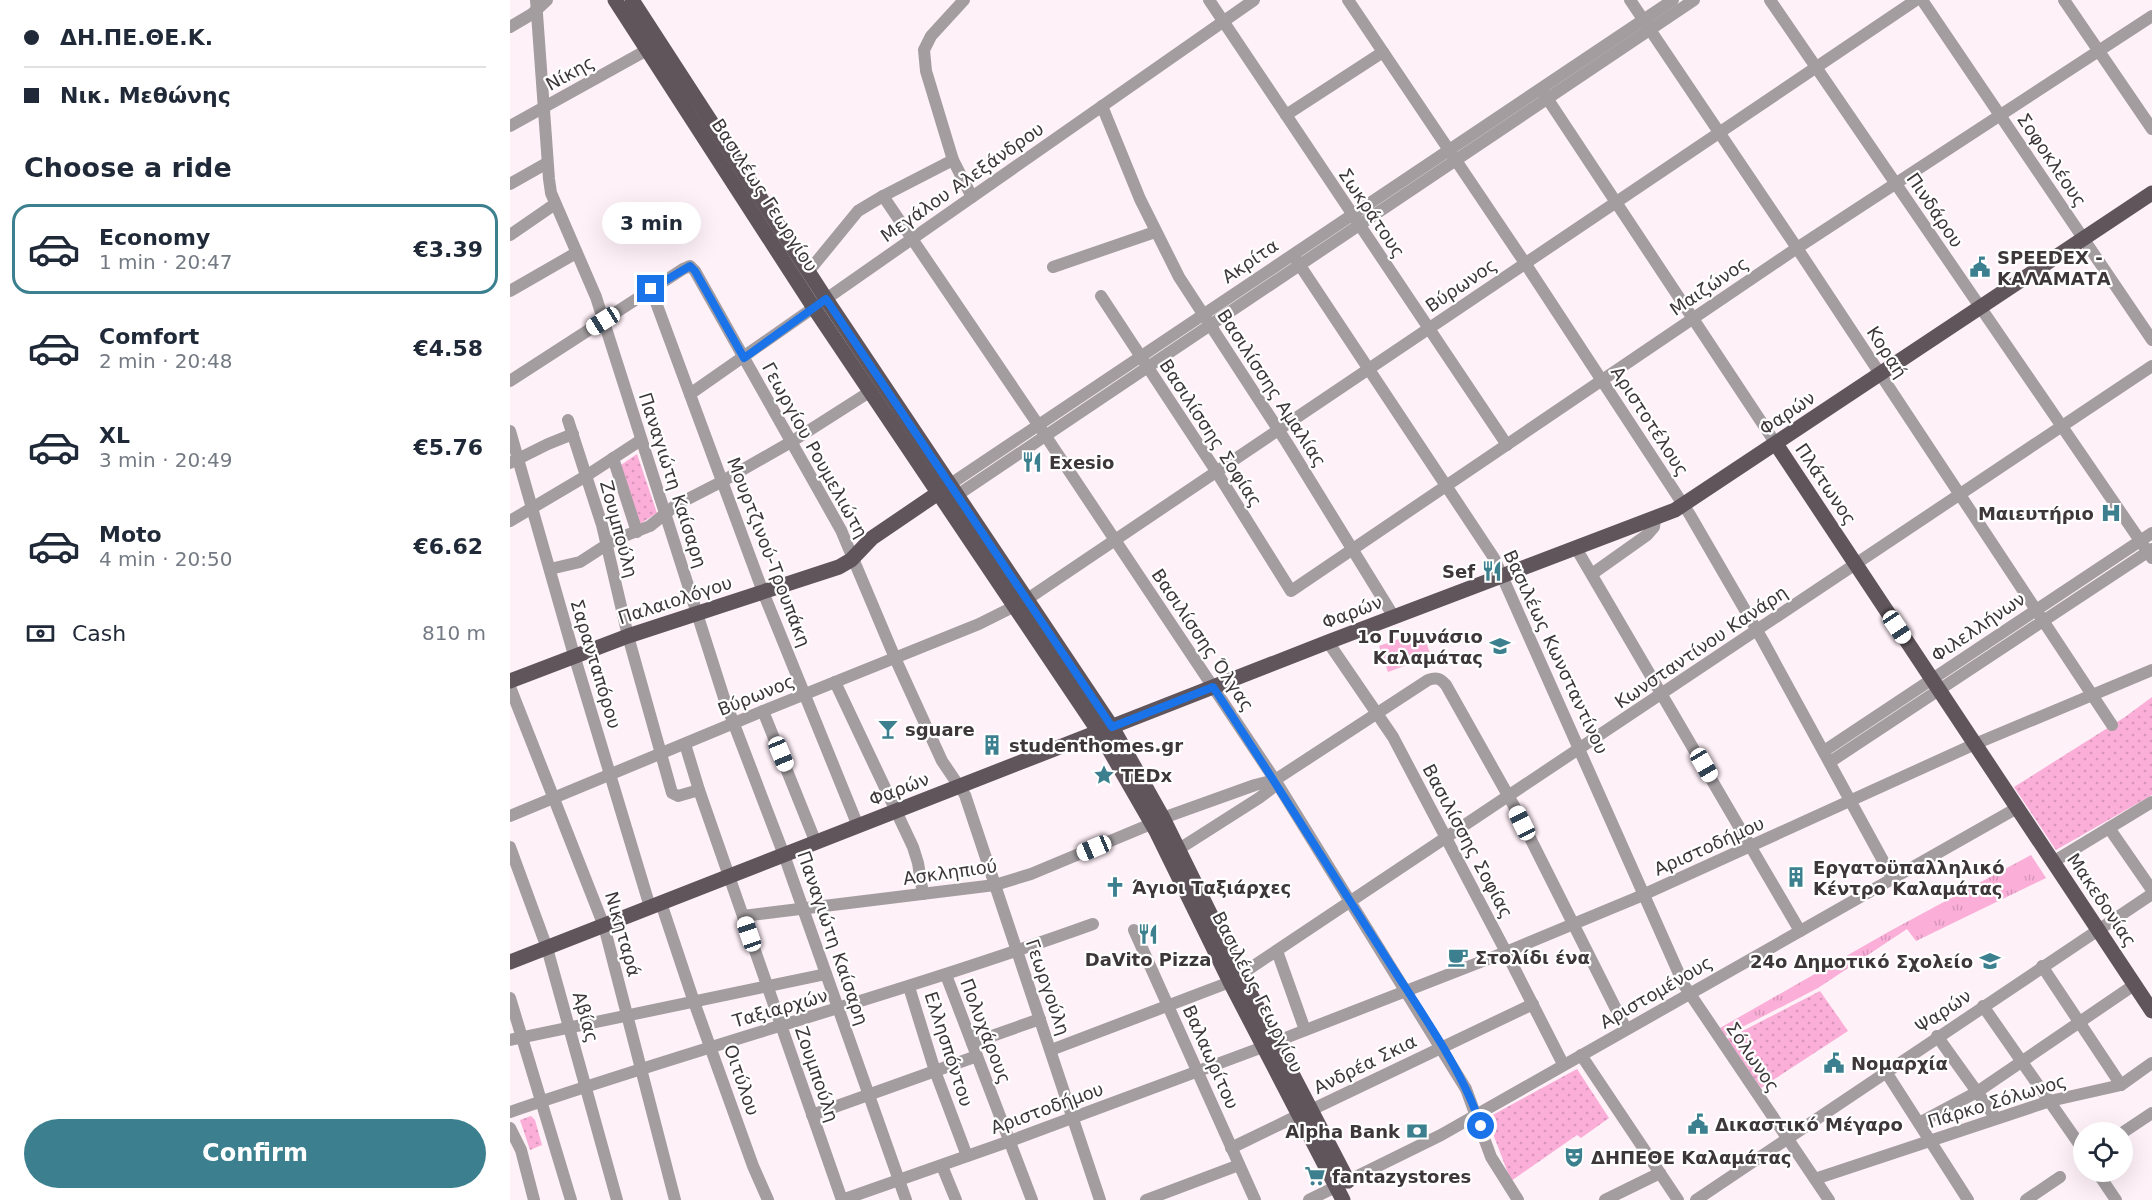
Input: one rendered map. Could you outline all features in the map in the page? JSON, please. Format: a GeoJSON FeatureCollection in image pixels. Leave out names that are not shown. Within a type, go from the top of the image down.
{"type":"FeatureCollection","features":[{"type":"Feature","properties":{"kind":"main road","name":"Βασιλέως Γεωργίου"},"geometry":{"type":"LineString","coordinates":[[615,0],[1105,729],[1157,821],[1342,1189]]}},
{"type":"Feature","properties":{"kind":"main road","name":"Βασιλέως Γεωργίου"},"geometry":{"type":"LineString","coordinates":[[632,0],[808,272],[820,303],[870,391],[948,494]]}},
{"type":"Feature","properties":{"kind":"main road","name":"Φαρών"},"geometry":{"type":"LineString","coordinates":[[510,962],[1328,642],[1655,519],[1684,505],[2152,193]]}},
{"type":"Feature","properties":{"kind":"main road","name":"Πλάτωνος"},"geometry":{"type":"LineString","coordinates":[[1776,444],[2039,841]]}},
{"type":"Feature","properties":{"kind":"main road","name":"Ακρίτα"},"geometry":{"type":"LineString","coordinates":[[853,558],[872,538],[948,494]]}},
{"type":"Feature","properties":{"kind":"main road","name":"Παλαιολόγου"},"geometry":{"type":"LineString","coordinates":[[510,681],[628,636],[835,568],[853,558]]}},
{"type":"Feature","properties":{"kind":"main road","name":"Βασιλέως Γεωργίου"},"geometry":{"type":"LineString","coordinates":[[1157,821],[1179,849],[1235,979]]}},
{"type":"Feature","properties":{"kind":"main road","name":"Μακεδονίας"},"geometry":{"type":"LineString","coordinates":[[2039,841],[2152,1011]]}},
{"type":"Feature","properties":{"kind":"street"},"geometry":{"type":"LineString","coordinates":[[963,0],[931,36],[924,50],[926,71],[953,160],[972,197]]}},
{"type":"Feature","properties":{"kind":"street","name":"Σωκράτους"},"geometry":{"type":"LineString","coordinates":[[1209,0],[1507,445]]}},
{"type":"Feature","properties":{"kind":"street","name":"Μεγάλου Αλεξάνδρου"},"geometry":{"type":"LineString","coordinates":[[690,394],[1254,0]]}},
{"type":"Feature","properties":{"kind":"street","name":"Αριστοτέλους"},"geometry":{"type":"LineString","coordinates":[[1348,0],[1684,505],[1757,631],[1893,879]]}},
{"type":"Feature","properties":{"kind":"street","name":"Κοραή"},"geometry":{"type":"LineString","coordinates":[[1630,0],[1720,132],[2112,725]]}},
{"type":"Feature","properties":{"kind":"street","name":"Ακρίτα"},"geometry":{"type":"LineString","coordinates":[[1647,25],[1673,0]]}},
{"type":"Feature","properties":{"kind":"street","name":"Ακρίτα"},"geometry":{"type":"LineString","coordinates":[[948,494],[1647,25],[1694,0]]}},
{"type":"Feature","properties":{"kind":"street","name":"Πινδάρου"},"geometry":{"type":"LineString","coordinates":[[1770,0],[2062,428],[2140,541],[2151,553]]}},
{"type":"Feature","properties":{"kind":"street","name":"Βύρωνος"},"geometry":{"type":"LineString","coordinates":[[510,816],[979,624],[1020,603],[1916,0]]}},
{"type":"Feature","properties":{"kind":"street","name":"Σοφοκλέους"},"geometry":{"type":"LineString","coordinates":[[1922,0],[2152,340]]}},
{"type":"Feature","properties":{"kind":"street"},"geometry":{"type":"LineString","coordinates":[[2064,0],[2152,129]]}},
{"type":"Feature","properties":{"kind":"street"},"geometry":{"type":"LineString","coordinates":[[510,27],[541,3]]}},
{"type":"Feature","properties":{"kind":"street","name":"Παναγιώτη Καίσαρη"},"geometry":{"type":"LineString","coordinates":[[541,3],[547,163],[549,184],[555,204],[592,286],[733,723],[784,855],[906,1200]]}},
{"type":"Feature","properties":{"kind":"street","name":"Μαιζώνος"},"geometry":{"type":"LineString","coordinates":[[1291,591],[1797,248],[2152,16]]}},
{"type":"Feature","properties":{"kind":"street","name":"Νίκης"},"geometry":{"type":"LineString","coordinates":[[510,126],[647,50]]}},
{"type":"Feature","properties":{"kind":"street"},"geometry":{"type":"LineString","coordinates":[[1286,115],[1383,52]]}},
{"type":"Feature","properties":{"kind":"street","name":"Πλάτωνος"},"geometry":{"type":"LineString","coordinates":[[1544,94],[1776,444]]}},
{"type":"Feature","properties":{"kind":"street","name":"Βασιλίσσης Αμαλίας"},"geometry":{"type":"LineString","coordinates":[[1102,106],[1155,231],[1175,270],[1278,429],[1394,617]]}},
{"type":"Feature","properties":{"kind":"street"},"geometry":{"type":"LineString","coordinates":[[808,272],[858,211],[953,160]]}},
{"type":"Feature","properties":{"kind":"street"},"geometry":{"type":"LineString","coordinates":[[510,184],[547,163]]}},
{"type":"Feature","properties":{"kind":"street","name":"Βασιλίσσης Όλγας"},"geometry":{"type":"LineString","coordinates":[[883,196],[1275,780],[1442,1047],[1467,1091],[1491,1157],[1512,1197]]}},
{"type":"Feature","properties":{"kind":"street"},"geometry":{"type":"LineString","coordinates":[[510,235],[555,204]]}},
{"type":"Feature","properties":{"kind":"street"},"geometry":{"type":"LineString","coordinates":[[1053,267],[1155,231]]}},
{"type":"Feature","properties":{"kind":"street"},"geometry":{"type":"LineString","coordinates":[[510,291],[576,253]]}},
{"type":"Feature","properties":{"kind":"street","name":"Βασιλέως Κωνσταντίνου"},"geometry":{"type":"LineString","coordinates":[[1296,259],[1447,485],[1504,576],[1643,895],[1689,993]]}},
{"type":"Feature","properties":{"kind":"street","name":"Γεωργίου Ρουμελιώτη"},"geometry":{"type":"LineString","coordinates":[[651,289],[690,266],[695,271],[841,530],[895,658],[942,761],[960,786]]}},
{"type":"Feature","properties":{"kind":"street"},"geometry":{"type":"LineString","coordinates":[[510,381],[651,289]]}},
{"type":"Feature","properties":{"kind":"street","name":"Μουρτζινού-Τρουπάκη"},"geometry":{"type":"LineString","coordinates":[[651,289],[763,592],[858,826]]}},
{"type":"Feature","properties":{"kind":"street","name":"Βασιλίσσης Σοφίας"},"geometry":{"type":"LineString","coordinates":[[1101,296],[1216,471],[1291,591]]}},
{"type":"Feature","properties":{"kind":"street","name":"Κωνσταντίνου Κανάρη"},"geometry":{"type":"LineString","coordinates":[[1051,1050],[1168,1007],[1235,979],[2152,366]]}},
{"type":"Feature","properties":{"kind":"street"},"geometry":{"type":"LineString","coordinates":[[550,569],[580,562],[606,545],[653,525],[676,505],[722,482],[791,442],[870,391]]}},
{"type":"Feature","properties":{"kind":"street","name":"Ζουμπούλη"},"geometry":{"type":"LineString","coordinates":[[568,420],[602,525],[628,636],[673,795],[678,796],[699,790]]}},
{"type":"Feature","properties":{"kind":"street","name":"Σαρανταπόρου"},"geometry":{"type":"LineString","coordinates":[[510,431],[514,461],[532,508],[611,775],[656,905]]}},
{"type":"Feature","properties":{"kind":"street"},"geometry":{"type":"LineString","coordinates":[[514,461],[573,434]]}},
{"type":"Feature","properties":{"kind":"street"},"geometry":{"type":"LineString","coordinates":[[510,521],[641,440]]}},
{"type":"Feature","properties":{"kind":"street"},"geometry":{"type":"LineString","coordinates":[[613,458],[637,532]]}},
{"type":"Feature","properties":{"kind":"street"},"geometry":{"type":"LineString","coordinates":[[1592,574],[1647,535],[1655,519]]}},
{"type":"Feature","properties":{"kind":"street","name":"Φιλελλήνων"},"geometry":{"type":"LineString","coordinates":[[1830,762],[1936,685],[2041,615],[2152,533]]}},
{"type":"Feature","properties":{"kind":"street"},"geometry":{"type":"LineString","coordinates":[[1576,548],[1800,931]]}},
{"type":"Feature","properties":{"kind":"street","name":"Φιλελλήνων"},"geometry":{"type":"LineString","coordinates":[[2041,615],[2151,553]]}},
{"type":"Feature","properties":{"kind":"street","name":"Βασιλίσσης Σοφίας"},"geometry":{"type":"LineString","coordinates":[[1328,642],[1377,712],[1506,951],[1563,1064]]}},
{"type":"Feature","properties":{"kind":"street","name":"Αριστοδήμου"},"geometry":{"type":"LineString","coordinates":[[842,1200],[860,1197],[1197,1072],[1573,924],[1752,847],[1975,744],[2152,669]]}},
{"type":"Feature","properties":{"kind":"street"},"geometry":{"type":"LineString","coordinates":[[1179,849],[1259,798],[1271,789],[1275,780],[1377,712],[1428,680],[1435,677],[1440,679],[1446,685],[1509,797],[1626,1029]]}},
{"type":"Feature","properties":{"kind":"street"},"geometry":{"type":"LineString","coordinates":[[835,682],[916,855],[923,894]]}},
{"type":"Feature","properties":{"kind":"street","name":"Φιλελλήνων"},"geometry":{"type":"LineString","coordinates":[[1824,751],[1936,685]]}},
{"type":"Feature","properties":{"kind":"street","name":"Νικηταρά"},"geometry":{"type":"LineString","coordinates":[[510,687],[604,926],[675,1200]]}},
{"type":"Feature","properties":{"kind":"street"},"geometry":{"type":"LineString","coordinates":[[763,711],[816,843]]}},
{"type":"Feature","properties":{"kind":"street","name":"Ζουμπούλη"},"geometry":{"type":"LineString","coordinates":[[685,744],[842,1200]]}},
{"type":"Feature","properties":{"kind":"street","name":"Ασκληπιού"},"geometry":{"type":"LineString","coordinates":[[743,916],[995,885],[1037,872],[1157,821],[1255,785],[1275,780]]}},
{"type":"Feature","properties":{"kind":"street","name":"Γεωργούλη"},"geometry":{"type":"LineString","coordinates":[[960,786],[1100,1200]]}},
{"type":"Feature","properties":{"kind":"street"},"geometry":{"type":"LineString","coordinates":[[2053,862],[2152,802]]}},
{"type":"Feature","properties":{"kind":"street","name":"Αριστομένους"},"geometry":{"type":"LineString","coordinates":[[1309,1200],[1342,1189],[1429,1142],[2017,807]]}},
{"type":"Feature","properties":{"kind":"street"},"geometry":{"type":"LineString","coordinates":[[2109,828],[2152,892]]}},
{"type":"Feature","properties":{"kind":"street","name":"Αβίας"},"geometry":{"type":"LineString","coordinates":[[510,847],[547,948],[617,1200]]}},
{"type":"Feature","properties":{"kind":"street","name":"Ψαρών"},"geometry":{"type":"LineString","coordinates":[[1696,1200],[2152,892]]}},
{"type":"Feature","properties":{"kind":"street","name":"Οιτύλου"},"geometry":{"type":"LineString","coordinates":[[656,905],[712,1047],[753,1166],[768,1200]]}},
{"type":"Feature","properties":{"kind":"street","name":"Ταξιαρχών"},"geometry":{"type":"LineString","coordinates":[[510,1112],[641,1069],[909,987],[1017,952],[1093,924]]}},
{"type":"Feature","properties":{"kind":"street","name":"Βαλαωρίτου"},"geometry":{"type":"LineString","coordinates":[[1134,930],[1255,1200]]}},
{"type":"Feature","properties":{"kind":"street"},"geometry":{"type":"LineString","coordinates":[[1277,951],[1305,1030]]}},
{"type":"Feature","properties":{"kind":"street"},"geometry":{"type":"LineString","coordinates":[[2042,966],[2121,1085]]}},
{"type":"Feature","properties":{"kind":"street"},"geometry":{"type":"LineString","coordinates":[[516,1039],[826,974]]}},
{"type":"Feature","properties":{"kind":"street","name":"Πολυχάρους"},"geometry":{"type":"LineString","coordinates":[[946,975],[1032,1200]]}},
{"type":"Feature","properties":{"kind":"street"},"geometry":{"type":"LineString","coordinates":[[1919,1123],[1977,1092],[2134,984]]}},
{"type":"Feature","properties":{"kind":"street","name":"Ελλησπόντου"},"geometry":{"type":"LineString","coordinates":[[909,987],[935,1071],[967,1156]]}},
{"type":"Feature","properties":{"kind":"street","name":"Σόλωνος"},"geometry":{"type":"LineString","coordinates":[[1689,993],[1829,1200]]}},
{"type":"Feature","properties":{"kind":"street"},"geometry":{"type":"LineString","coordinates":[[510,998],[516,1039],[557,1150],[571,1200]]}},
{"type":"Feature","properties":{"kind":"street","name":"Ανδρέα Σκια"},"geometry":{"type":"LineString","coordinates":[[1231,1148],[1533,1004]]}},
{"type":"Feature","properties":{"kind":"street"},"geometry":{"type":"LineString","coordinates":[[1983,1006],[2073,1135]]}},
{"type":"Feature","properties":{"kind":"street"},"geometry":{"type":"LineString","coordinates":[[972,1043],[1040,1019]]}},
{"type":"Feature","properties":{"kind":"street"},"geometry":{"type":"LineString","coordinates":[[1938,1036],[1995,1118]]}},
{"type":"Feature","properties":{"kind":"street"},"geometry":{"type":"LineString","coordinates":[[1581,1055],[1678,1200]]}},
{"type":"Feature","properties":{"kind":"street"},"geometry":{"type":"LineString","coordinates":[[812,1115],[976,1056]]}},
{"type":"Feature","properties":{"kind":"street","name":"Πάρκο Σόλωνος"},"geometry":{"type":"LineString","coordinates":[[1815,1179],[2050,1101],[2121,1085],[2152,1063]]}},
{"type":"Feature","properties":{"kind":"street"},"geometry":{"type":"LineString","coordinates":[[1886,1072],[1968,1200]]}},
{"type":"Feature","properties":{"kind":"street"},"geometry":{"type":"LineString","coordinates":[[2133,1126],[2152,1113]]}},
{"type":"Feature","properties":{"kind":"street"},"geometry":{"type":"LineString","coordinates":[[510,1128],[514,1143],[525,1164],[534,1200]]}},
{"type":"Feature","properties":{"kind":"street"},"geometry":{"type":"LineString","coordinates":[[1146,1200],[1239,1165]]}},
{"type":"Feature","properties":{"kind":"street"},"geometry":{"type":"LineString","coordinates":[[942,1166],[956,1200]]}},
{"type":"Feature","properties":{"kind":"street"},"geometry":{"type":"LineString","coordinates":[[1605,1200],[1660,1173]]}},
{"type":"Feature","properties":{"kind":"street"},"geometry":{"type":"LineString","coordinates":[[2026,1200],[2060,1177]]}},
{"type":"Feature","properties":{"kind":"street"},"geometry":{"type":"LineString","coordinates":[[2104,1182],[2116,1200]]}},
{"type":"Feature","properties":{"kind":"green space"},"geometry":{"type":"Polygon","coordinates":[[[637,454],[657,513],[640,524],[621,465],[637,454]]]}},
{"type":"Feature","properties":{"kind":"green space"},"geometry":{"type":"Polygon","coordinates":[[[1422,631],[1431,656],[1388,672],[1379,646],[1422,631]]]}},
{"type":"Feature","properties":{"kind":"green space"},"geometry":{"type":"Polygon","coordinates":[[[2152,697],[2152,795],[2056,850],[2014,787],[2125,717],[2152,697]]]}},
{"type":"Feature","properties":{"kind":"green space"},"geometry":{"type":"Polygon","coordinates":[[[2031,855],[2046,878],[1916,941],[1907,929],[1818,988],[1725,1036],[1720,1028],[1890,931],[2031,855]]]}},
{"type":"Feature","properties":{"kind":"green space"},"geometry":{"type":"Polygon","coordinates":[[[1820,991],[1848,1031],[1761,1088],[1727,1039],[1820,991]]]}},
{"type":"Feature","properties":{"kind":"green space"},"geometry":{"type":"Polygon","coordinates":[[[1577,1069],[1609,1118],[1581,1138],[1577,1135],[1511,1181],[1487,1118],[1577,1069]]]}},
{"type":"Feature","properties":{"kind":"green space"},"geometry":{"type":"Polygon","coordinates":[[[531,1116],[535,1120],[542,1145],[530,1150],[520,1120],[531,1116]]]}},
{"type":"Feature","properties":{"kind":"place","name":"SPEEDEX - ΚΑΛΑΜΑΤΑ"},"geometry":{"type":"Point","coordinates":[1980,267]}},
{"type":"Feature","properties":{"kind":"place","name":"Exesio"},"geometry":{"type":"Point","coordinates":[1032,462]}},
{"type":"Feature","properties":{"kind":"place","name":"Μαιευτήριο"},"geometry":{"type":"Point","coordinates":[2111,513]}},
{"type":"Feature","properties":{"kind":"place","name":"Sef"},"geometry":{"type":"Point","coordinates":[1492,571]}},
{"type":"Feature","properties":{"kind":"place","name":"1ο Γυμνάσιο Καλαμάτας"},"geometry":{"type":"Point","coordinates":[1500,646]}},
{"type":"Feature","properties":{"kind":"place","name":"sguare"},"geometry":{"type":"Point","coordinates":[888,729]}},
{"type":"Feature","properties":{"kind":"place","name":"studenthomes.gr"},"geometry":{"type":"Point","coordinates":[992,745]}},
{"type":"Feature","properties":{"kind":"place","name":"TEDx"},"geometry":{"type":"Point","coordinates":[1104,775]}},
{"type":"Feature","properties":{"kind":"place","name":"Εργατοϋπαλληλικό Κέντρο Καλαμάτας"},"geometry":{"type":"Point","coordinates":[1796,877]}},
{"type":"Feature","properties":{"kind":"place","name":"Άγιοι Ταξιάρχες"},"geometry":{"type":"Point","coordinates":[1115,887]}},
{"type":"Feature","properties":{"kind":"place","name":"DaVito Pizza"},"geometry":{"type":"Point","coordinates":[1148,934]}},
{"type":"Feature","properties":{"kind":"place","name":"Στολίδι ένα"},"geometry":{"type":"Point","coordinates":[1458,957]}},
{"type":"Feature","properties":{"kind":"place","name":"24ο Δημοτικό Σχολείο"},"geometry":{"type":"Point","coordinates":[1990,961]}},
{"type":"Feature","properties":{"kind":"place","name":"Νομαρχία"},"geometry":{"type":"Point","coordinates":[1834,1063]}},
{"type":"Feature","properties":{"kind":"place","name":"Δικαστικό Μέγαρο"},"geometry":{"type":"Point","coordinates":[1698,1124]}},
{"type":"Feature","properties":{"kind":"place","name":"Alpha Bank"},"geometry":{"type":"Point","coordinates":[1417,1131]}},
{"type":"Feature","properties":{"kind":"place","name":"ΔΗΠΕΘΕ Καλαμάτας"},"geometry":{"type":"Point","coordinates":[1574,1157]}},
{"type":"Feature","properties":{"kind":"place","name":"fantazystores"},"geometry":{"type":"Point","coordinates":[1315,1176]}},
{"type":"Feature","properties":{"kind":"route"},"geometry":{"type":"LineString","coordinates":[[651,289],[683,268],[690,266],[744,358],[826,299],[1112,727],[1213,687],[1275,780],[1442,1047],[1472,1100],[1481,1126]]}}]}
